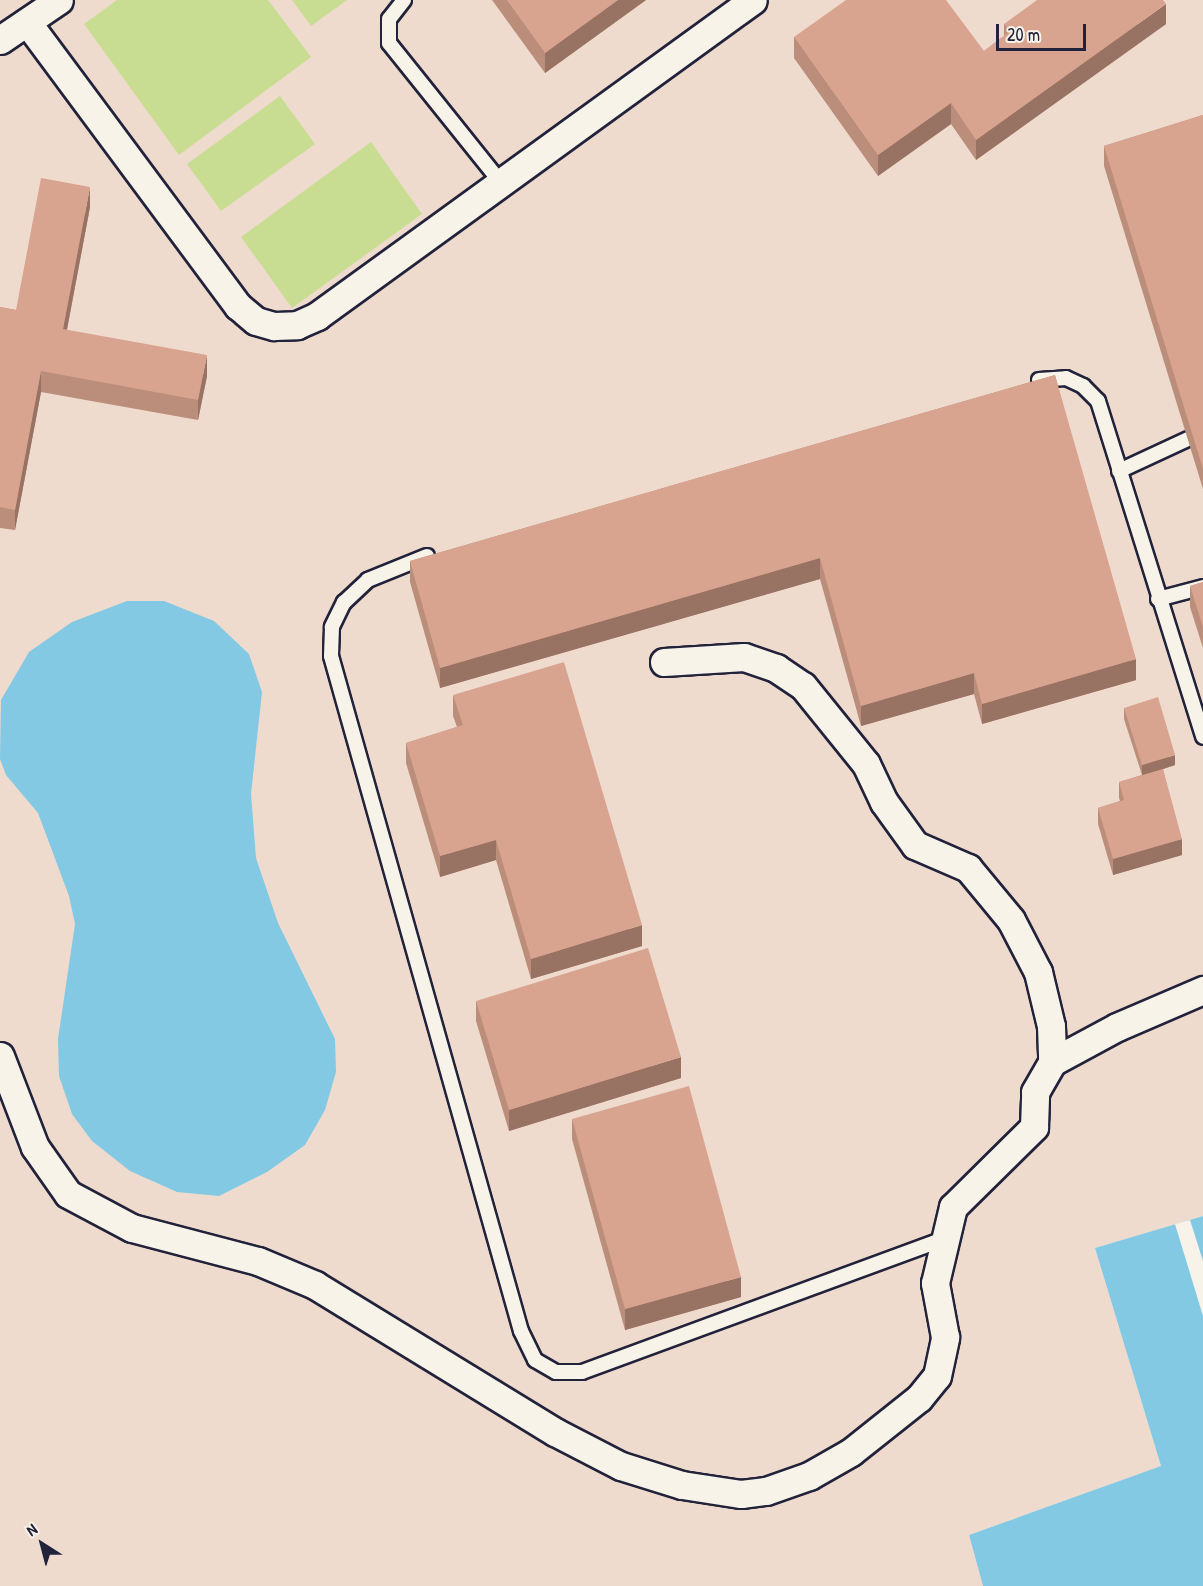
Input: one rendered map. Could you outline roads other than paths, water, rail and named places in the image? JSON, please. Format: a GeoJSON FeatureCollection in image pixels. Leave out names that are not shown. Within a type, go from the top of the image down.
{"type":"FeatureCollection","features":[{"type":"Feature","properties":{"kind":"street"},"geometry":{"type":"LineString","coordinates":[[0,40],[58,0]]}},
{"type":"Feature","properties":{"kind":"street"},"geometry":{"type":"LineString","coordinates":[[27,22],[238,306],[256,321],[274,326],[297,325],[317,316],[753,0]]}},
{"type":"Feature","properties":{"kind":"street"},"geometry":{"type":"LineString","coordinates":[[0,1056],[35,1147],[68,1194],[132,1228],[258,1261],[315,1285],[555,1432],[621,1466],[682,1485],[741,1494],[809,1476],[851,1452],[920,1398],[937,1376],[945,1337],[935,1283],[943,1239],[953,1207],[1034,1127],[1035,1092],[1052,1062],[1051,1026],[1038,972],[1011,920],[968,868],[915,845],[884,802],[866,764],[803,686],[776,668],[744,657],[664,662]]}},
{"type":"Feature","properties":{"kind":"street"},"geometry":{"type":"LineString","coordinates":[[1052,1062],[1117,1027],[1203,990]]}},
{"type":"Feature","properties":{"kind":"lane"},"geometry":{"type":"LineString","coordinates":[[404,0],[389,18],[389,43],[501,183]]}},
{"type":"Feature","properties":{"kind":"lane"},"geometry":{"type":"LineString","coordinates":[[1026,383],[1049,377],[1083,386],[1098,401],[1203,737]]}},
{"type":"Feature","properties":{"kind":"lane"},"geometry":{"type":"LineString","coordinates":[[1119,471],[1188,439]]}},
{"type":"Feature","properties":{"kind":"lane"},"geometry":{"type":"LineString","coordinates":[[439,553],[368,580],[344,603],[333,627],[331,656],[521,1331],[535,1360],[556,1372],[582,1372],[943,1239]]}},
{"type":"Feature","properties":{"kind":"lane"},"geometry":{"type":"LineString","coordinates":[[1158,599],[1203,587]]}},
{"type":"Feature","properties":{"kind":"water"},"geometry":{"type":"Polygon","coordinates":[[[127,601],[164,601],[214,621],[249,654],[262,692],[251,794],[256,858],[278,923],[335,1039],[336,1072],[325,1110],[305,1145],[267,1172],[219,1196],[177,1192],[130,1171],[92,1141],[72,1114],[59,1076],[58,1039],[75,924],[69,896],[38,813],[6,775],[0,759],[1,700],[29,652],[72,622],[127,601]]]}},
{"type":"Feature","properties":{"kind":"water"},"geometry":{"type":"Polygon","coordinates":[[[1203,1216],[1203,1586],[983,1586],[969,1535],[1161,1466],[1095,1248],[1203,1216]]]}}]}
